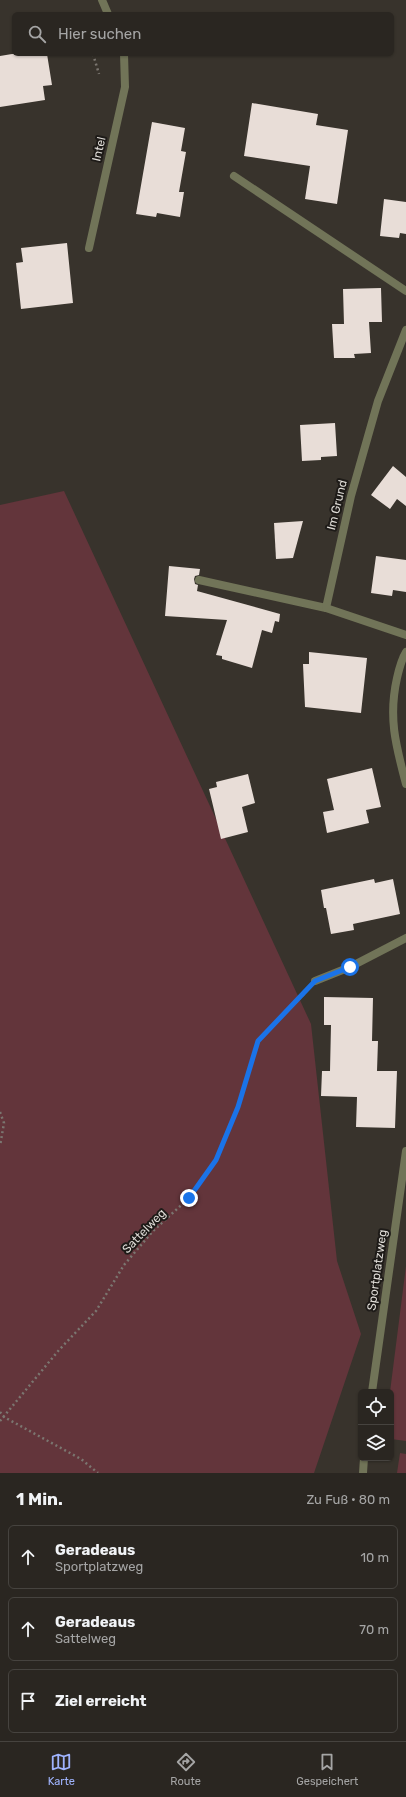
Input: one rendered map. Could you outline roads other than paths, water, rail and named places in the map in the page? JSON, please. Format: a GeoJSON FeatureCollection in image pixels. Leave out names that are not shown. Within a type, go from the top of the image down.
{"type":"FeatureCollection","features":[{"type":"Feature","properties":{"kind":"street"},"geometry":{"type":"LineString","coordinates":[[102,0],[107,12]]}},
{"type":"Feature","properties":{"kind":"street","name":"Intel"},"geometry":{"type":"LineString","coordinates":[[88,248],[125,87],[124,56]]}},
{"type":"Feature","properties":{"kind":"street"},"geometry":{"type":"LineString","coordinates":[[234,176],[406,291]]}},
{"type":"Feature","properties":{"kind":"street","name":"Im Grund"},"geometry":{"type":"LineString","coordinates":[[326,608],[351,496],[378,401],[406,330]]}},
{"type":"Feature","properties":{"kind":"street"},"geometry":{"type":"LineString","coordinates":[[198,580],[326,608],[406,635]]}},
{"type":"Feature","properties":{"kind":"street"},"geometry":{"type":"LineString","coordinates":[[406,652],[402,658],[393,695],[393,703],[394,734],[406,784]]}},
{"type":"Feature","properties":{"kind":"street"},"geometry":{"type":"LineString","coordinates":[[315,981],[350,967],[406,938]]}},
{"type":"Feature","properties":{"kind":"street","name":"Sportplatzweg"},"geometry":{"type":"LineString","coordinates":[[372,1389],[406,1151]]}},
{"type":"Feature","properties":{"kind":"street"},"geometry":{"type":"LineString","coordinates":[[363,1473],[364,1461]]}}]}
